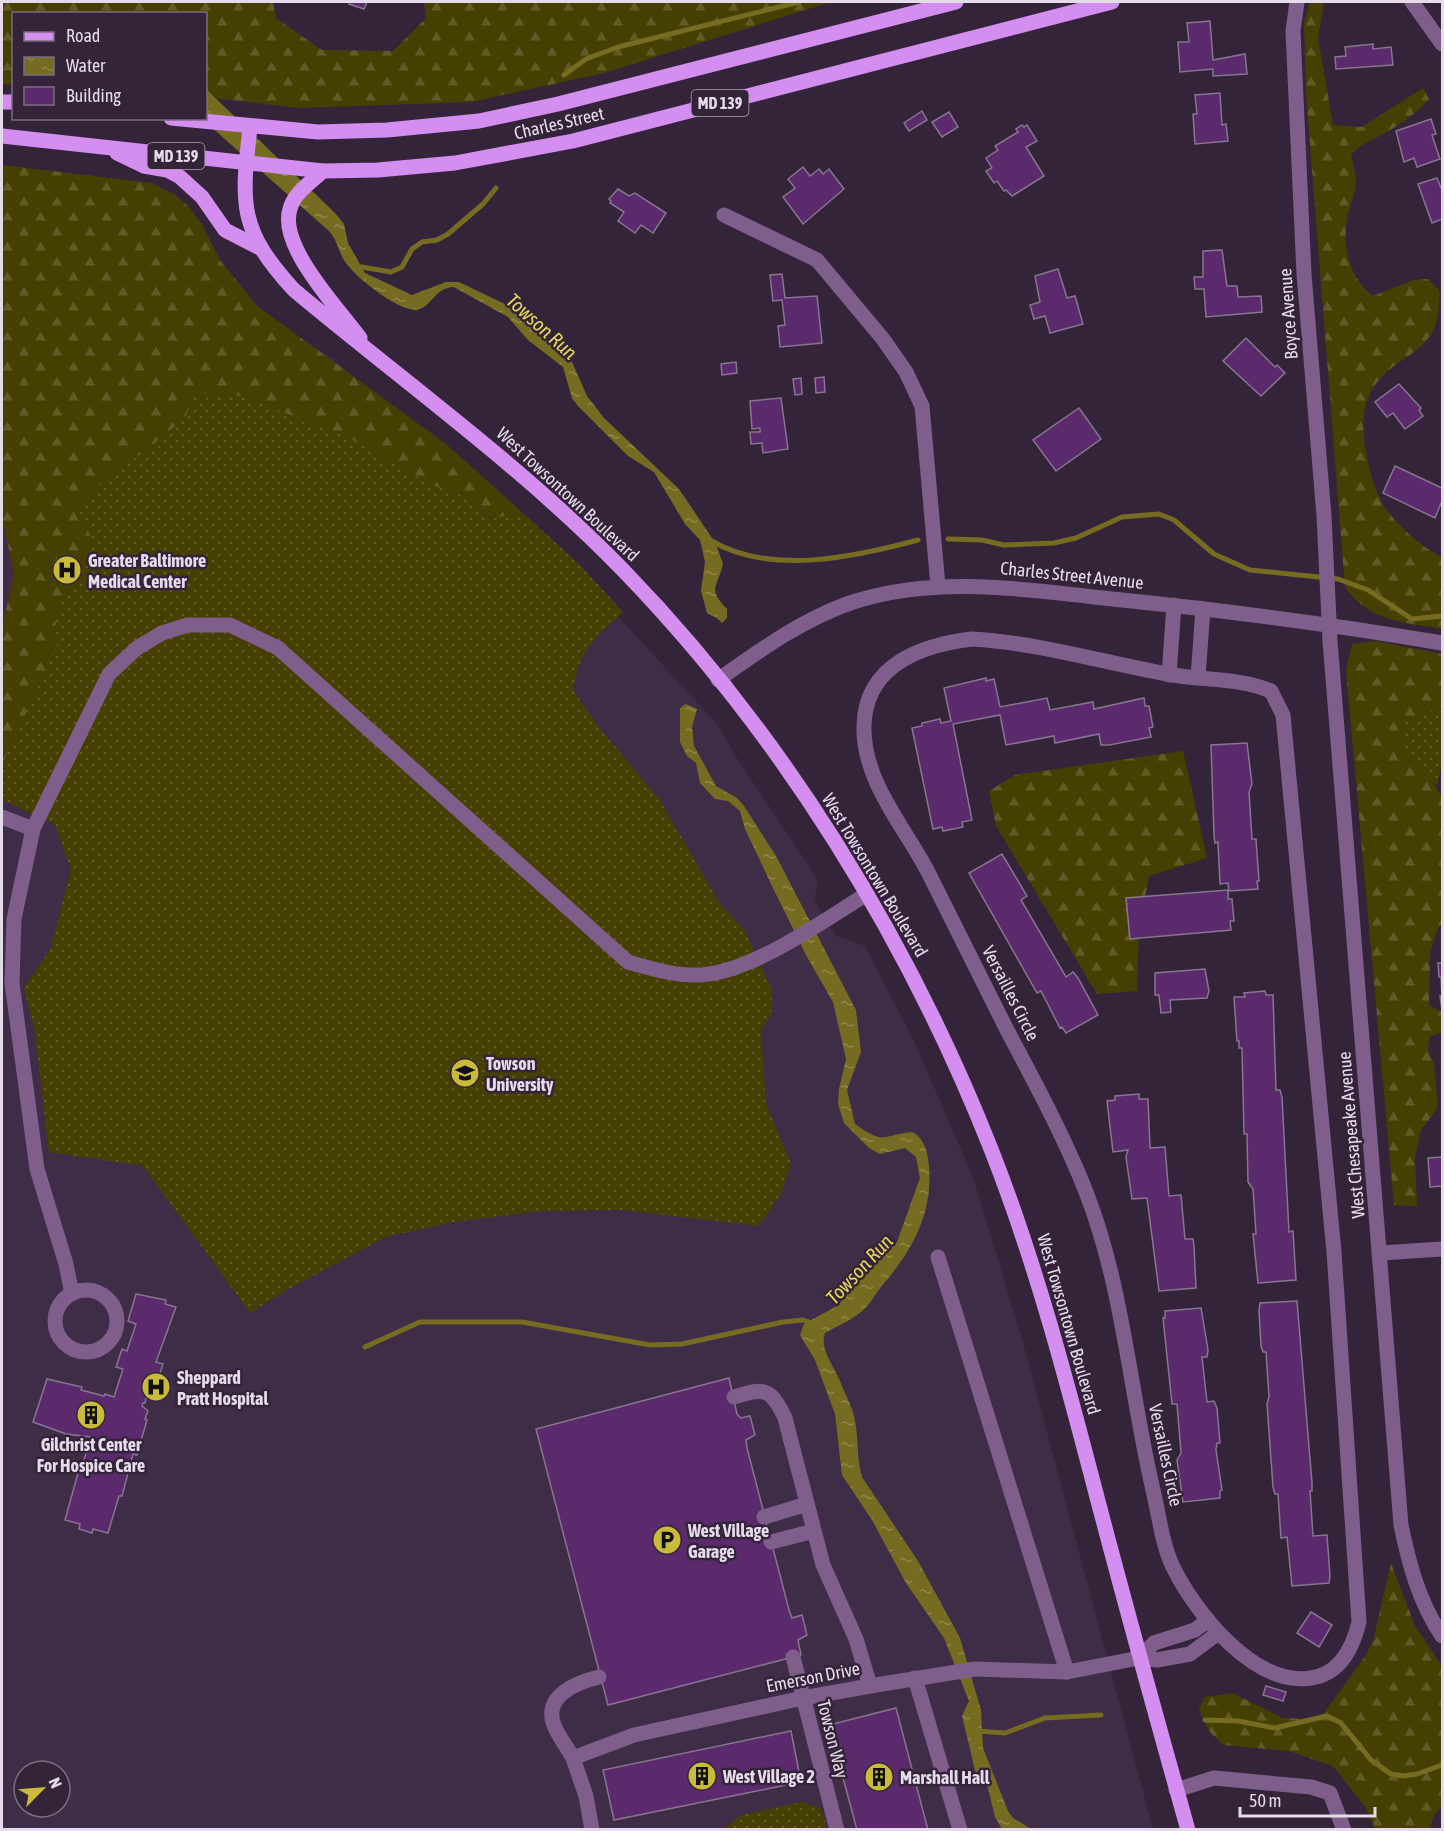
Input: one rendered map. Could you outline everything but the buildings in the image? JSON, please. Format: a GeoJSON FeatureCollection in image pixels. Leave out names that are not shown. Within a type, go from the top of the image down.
{"type":"FeatureCollection","features":[{"type":"Feature","properties":{"kind":"main road","name":"Charles Street"},"geometry":{"type":"LineString","coordinates":[[187,120],[250,128],[354,132],[479,121],[558,104],[956,2]]}},
{"type":"Feature","properties":{"kind":"main road","name":"Charles Street"},"geometry":{"type":"LineString","coordinates":[[2,136],[323,171],[378,170],[454,163],[573,141],[1112,2]]}},
{"type":"Feature","properties":{"kind":"main road","name":"West Towsontown Boulevard"},"geometry":{"type":"LineString","coordinates":[[250,128],[243,196],[249,223],[260,248],[294,290],[374,357],[490,448],[624,571],[718,680],[786,769],[867,894],[900,953],[988,1140],[1017,1218],[1062,1366],[1139,1658],[1188,1830]]}},
{"type":"Feature","properties":{"kind":"main road"},"geometry":{"type":"LineString","coordinates":[[106,148],[144,166],[167,170],[180,177],[202,197],[225,230],[260,248]]}},
{"type":"Feature","properties":{"kind":"main road"},"geometry":{"type":"LineString","coordinates":[[323,171],[298,194],[290,209],[288,222],[291,237],[300,258],[374,357]]}},
{"type":"Feature","properties":{"kind":"street","name":"Boyce Avenue"},"geometry":{"type":"LineString","coordinates":[[1297,2],[1293,32],[1304,274],[1328,578],[1329,624]]}},
{"type":"Feature","properties":{"kind":"street"},"geometry":{"type":"LineString","coordinates":[[1412,2],[1443,44]]}},
{"type":"Feature","properties":{"kind":"street"},"geometry":{"type":"LineString","coordinates":[[724,215],[817,260],[883,339],[906,372],[922,405],[938,586]]}},
{"type":"Feature","properties":{"kind":"street","name":"Charles Street Avenue"},"geometry":{"type":"LineString","coordinates":[[718,680],[755,653],[827,613],[882,595],[938,586],[1000,587],[1174,605],[1329,624],[1443,643]]}},
{"type":"Feature","properties":{"kind":"street"},"geometry":{"type":"LineString","coordinates":[[1169,675],[1174,605]]}},
{"type":"Feature","properties":{"kind":"street"},"geometry":{"type":"LineString","coordinates":[[1198,677],[1203,609]]}},
{"type":"Feature","properties":{"kind":"street","name":"West Chesapeake Avenue"},"geometry":{"type":"LineString","coordinates":[[1329,624],[1401,1525],[1416,1584],[1426,1608],[1443,1636]]}},
{"type":"Feature","properties":{"kind":"street"},"geometry":{"type":"LineString","coordinates":[[72,1294],[66,1264],[37,1168],[12,983],[14,920],[33,829],[109,674],[137,648],[162,633],[188,625],[231,626],[278,648],[628,962],[665,973],[699,975],[718,973],[771,952],[867,894]]}},
{"type":"Feature","properties":{"kind":"street","name":"Versailles Circle"},"geometry":{"type":"LineString","coordinates":[[972,639],[1020,642],[1169,675],[1254,683],[1271,691],[1285,725],[1334,1252],[1359,1622],[1354,1642],[1346,1656],[1325,1673],[1312,1678],[1296,1679],[1268,1671],[1218,1633],[1173,1566],[1147,1463],[1102,1239],[1086,1192],[1053,1119],[925,866],[884,798],[868,757],[864,726],[868,701],[878,681],[911,654],[931,645],[972,639]]}},
{"type":"Feature","properties":{"kind":"street"},"geometry":{"type":"LineString","coordinates":[[2,817],[33,829]]}},
{"type":"Feature","properties":{"kind":"street"},"geometry":{"type":"LineString","coordinates":[[1381,1253],[1443,1250]]}},
{"type":"Feature","properties":{"kind":"street"},"geometry":{"type":"LineString","coordinates":[[938,1257],[1067,1672]]}},
{"type":"Feature","properties":{"kind":"street"},"geometry":{"type":"LineString","coordinates":[[86,1290],[95,1292],[111,1303],[116,1313],[115,1333],[99,1350],[77,1351],[64,1344],[58,1334],[55,1318],[57,1309],[72,1294],[86,1290]]}},
{"type":"Feature","properties":{"kind":"street"},"geometry":{"type":"LineString","coordinates":[[734,1397],[758,1389],[770,1393],[779,1405],[785,1418],[823,1565],[856,1638],[870,1686]]}},
{"type":"Feature","properties":{"kind":"street"},"geometry":{"type":"LineString","coordinates":[[764,1517],[807,1504]]}},
{"type":"Feature","properties":{"kind":"street"},"geometry":{"type":"LineString","coordinates":[[771,1542],[814,1531]]}},
{"type":"Feature","properties":{"kind":"street"},"geometry":{"type":"LineString","coordinates":[[1139,1658],[1154,1643],[1195,1630],[1208,1620]]}},
{"type":"Feature","properties":{"kind":"street"},"geometry":{"type":"LineString","coordinates":[[1139,1658],[1157,1660],[1190,1653],[1218,1633]]}},
{"type":"Feature","properties":{"kind":"street","name":"Towson Way"},"geometry":{"type":"LineString","coordinates":[[794,1657],[802,1698],[837,1830]]}},
{"type":"Feature","properties":{"kind":"street","name":"Emerson Drive"},"geometry":{"type":"LineString","coordinates":[[573,1758],[634,1736],[802,1698],[975,1669],[1067,1672],[1139,1658]]}},
{"type":"Feature","properties":{"kind":"street"},"geometry":{"type":"LineString","coordinates":[[592,1830],[586,1796],[573,1758],[553,1724],[553,1706],[564,1691],[579,1682],[599,1677]]}},
{"type":"Feature","properties":{"kind":"street"},"geometry":{"type":"LineString","coordinates":[[920,1678],[960,1830]]}},
{"type":"Feature","properties":{"kind":"street"},"geometry":{"type":"LineString","coordinates":[[1176,1790],[1214,1778],[1311,1787],[1330,1793],[1344,1830]]}},
{"type":"Feature","properties":{"kind":"shaded area","name":"Towson University"},"geometry":{"type":"Polygon","coordinates":[[[2,165],[151,183],[174,194],[201,223],[220,260],[256,305],[277,323],[333,359],[572,566],[717,724],[738,760],[815,875],[818,883],[814,900],[836,936],[865,946],[914,1041],[973,1177],[1022,1339],[1153,1829],[2,1829],[2,165]]]}},
{"type":"Feature","properties":{"kind":"green space"},"geometry":{"type":"Polygon","coordinates":[[[2,2],[273,2],[276,18],[322,50],[393,51],[426,18],[424,2],[831,2],[604,73],[471,102],[298,108],[207,97],[207,12],[12,12],[12,85],[2,84],[2,2]]]}},
{"type":"Feature","properties":{"kind":"green space"},"geometry":{"type":"Polygon","coordinates":[[[1310,2],[1324,2],[1318,38],[1333,125],[1362,127],[1423,88],[1429,99],[1408,118],[1362,145],[1351,155],[1356,183],[1347,220],[1346,241],[1353,272],[1373,296],[1413,280],[1428,279],[1439,290],[1438,313],[1433,330],[1425,343],[1389,370],[1368,398],[1365,409],[1364,439],[1370,471],[1386,509],[1397,523],[1427,549],[1442,557],[1442,629],[1401,622],[1376,614],[1354,599],[1345,587],[1306,94],[1304,23],[1310,2]]]}},
{"type":"Feature","properties":{"kind":"green space","name":"Greater Baltimore Medical Center"},"geometry":{"type":"Polygon","coordinates":[[[2,165],[151,183],[174,194],[188,206],[201,223],[220,260],[256,305],[446,444],[522,512],[492,519],[466,497],[432,485],[347,437],[242,396],[195,393],[185,418],[145,451],[99,483],[79,512],[94,543],[55,616],[57,646],[2,764],[2,627],[14,575],[2,515],[2,165]]]}},
{"type":"Feature","properties":{"kind":"green space"},"geometry":{"type":"Polygon","coordinates":[[[195,393],[242,396],[347,437],[432,485],[466,497],[491,519],[522,512],[580,565],[623,612],[596,638],[584,654],[573,690],[597,725],[660,800],[720,904],[744,929],[772,990],[771,1015],[761,1030],[766,1104],[791,1163],[781,1194],[759,1226],[622,1210],[543,1211],[454,1222],[386,1237],[285,1291],[250,1313],[143,1166],[49,1152],[34,1026],[24,988],[50,950],[71,870],[55,824],[2,800],[2,764],[57,646],[55,616],[93,543],[79,512],[99,483],[145,451],[185,418],[195,393]]]}},
{"type":"Feature","properties":{"kind":"green space"},"geometry":{"type":"Polygon","coordinates":[[[1376,641],[1442,654],[1442,712],[1431,711],[1405,722],[1401,745],[1429,777],[1442,798],[1442,925],[1439,926],[1430,952],[1429,1005],[1442,1012],[1442,1033],[1430,1036],[1428,1050],[1434,1064],[1438,1108],[1421,1130],[1415,1157],[1417,1206],[1394,1205],[1346,670],[1352,644],[1376,641]]]}},
{"type":"Feature","properties":{"kind":"green space"},"geometry":{"type":"Polygon","coordinates":[[[1431,711],[1442,712],[1442,763],[1437,786],[1422,772],[1401,745],[1405,722],[1431,711]]]}},
{"type":"Feature","properties":{"kind":"green space"},"geometry":{"type":"Polygon","coordinates":[[[1183,751],[1207,858],[1149,876],[1139,929],[1137,991],[1097,994],[996,826],[989,791],[1015,775],[1183,751]]]}},
{"type":"Feature","properties":{"kind":"green space"},"geometry":{"type":"Polygon","coordinates":[[[1391,1563],[1415,1626],[1442,1666],[1442,1807],[1434,1817],[1431,1829],[1375,1829],[1366,1808],[1333,1766],[1289,1751],[1223,1745],[1209,1731],[1199,1710],[1204,1697],[1232,1693],[1283,1718],[1312,1719],[1324,1713],[1366,1655],[1373,1641],[1391,1563]]]}},
{"type":"Feature","properties":{"kind":"green space"},"geometry":{"type":"Polygon","coordinates":[[[801,1802],[821,1808],[827,1829],[723,1829],[741,1815],[801,1802]]]}},
{"type":"Feature","properties":{"kind":"water","name":"Towson Run"},"geometry":{"type":"Polygon","coordinates":[[[207,90],[335,213],[344,224],[348,243],[365,273],[412,295],[446,282],[459,282],[513,308],[533,325],[543,338],[564,344],[587,396],[604,418],[679,489],[716,544],[723,564],[715,592],[727,609],[727,618],[722,623],[707,613],[701,591],[705,562],[700,540],[685,524],[654,472],[628,456],[578,406],[572,398],[563,367],[528,340],[508,317],[454,287],[442,290],[420,309],[412,310],[391,301],[367,284],[349,267],[329,231],[203,120],[207,120],[207,90]]]}},
{"type":"Feature","properties":{"kind":"water","name":"Towson Run"},"geometry":{"type":"Polygon","coordinates":[[[686,704],[697,709],[692,727],[694,746],[716,786],[737,798],[744,806],[776,856],[856,1010],[861,1052],[847,1090],[855,1124],[878,1137],[912,1132],[923,1142],[927,1152],[929,1185],[918,1232],[902,1260],[869,1304],[852,1318],[825,1333],[824,1345],[854,1416],[862,1477],[918,1561],[960,1638],[981,1710],[983,1748],[1008,1811],[1013,1818],[1031,1829],[1002,1829],[995,1817],[988,1788],[975,1771],[962,1716],[969,1701],[944,1638],[906,1583],[872,1520],[842,1475],[835,1414],[815,1360],[800,1335],[804,1324],[837,1306],[857,1282],[897,1242],[920,1178],[916,1157],[905,1148],[880,1154],[869,1148],[844,1123],[838,1104],[846,1059],[833,1002],[806,955],[772,886],[745,829],[740,811],[728,801],[715,799],[700,783],[696,763],[687,756],[680,742],[680,708],[686,704]]]}},
{"type":"Feature","properties":{"kind":"waterway"},"geometry":{"type":"LineString","coordinates":[[564,75],[586,59],[618,47],[799,2]]}},
{"type":"Feature","properties":{"kind":"waterway"},"geometry":{"type":"LineString","coordinates":[[356,266],[391,272],[402,267],[412,249],[422,242],[437,240],[448,234],[483,204],[496,188]]}},
{"type":"Feature","properties":{"kind":"waterway"},"geometry":{"type":"LineString","coordinates":[[948,539],[982,540],[1004,545],[1054,543],[1076,538],[1122,517],[1159,514],[1174,520],[1214,554],[1250,570],[1338,579],[1368,590],[1412,619],[1442,616]]}},
{"type":"Feature","properties":{"kind":"waterway"},"geometry":{"type":"LineString","coordinates":[[710,540],[733,551],[759,558],[785,560],[840,557],[918,540]]}},
{"type":"Feature","properties":{"kind":"waterway"},"geometry":{"type":"LineString","coordinates":[[365,1347],[420,1322],[522,1322],[650,1345],[682,1344],[783,1322],[803,1320],[812,1323]]}},
{"type":"Feature","properties":{"kind":"waterway"},"geometry":{"type":"LineString","coordinates":[[977,1731],[1005,1733],[1045,1718],[1101,1715]]}},
{"type":"Feature","properties":{"kind":"waterway"},"geometry":{"type":"LineString","coordinates":[[1205,1720],[1238,1721],[1275,1728],[1327,1716],[1341,1723],[1371,1760],[1391,1774],[1403,1776],[1417,1774],[1442,1765]]}},
{"type":"Feature","properties":{"kind":"place","name":"Greater Baltimore Medical Center"},"geometry":{"type":"Point","coordinates":[67,570]}},
{"type":"Feature","properties":{"kind":"place","name":"Towson University"},"geometry":{"type":"Point","coordinates":[465,1073]}},
{"type":"Feature","properties":{"kind":"place","name":"Sheppard Pratt Hospital"},"geometry":{"type":"Point","coordinates":[156,1387]}},
{"type":"Feature","properties":{"kind":"place","name":"Gilchrist Center For Hospice Care"},"geometry":{"type":"Point","coordinates":[91,1415]}},
{"type":"Feature","properties":{"kind":"place","name":"West Village Garage"},"geometry":{"type":"Point","coordinates":[667,1540]}},
{"type":"Feature","properties":{"kind":"place","name":"West Village 2"},"geometry":{"type":"Point","coordinates":[702,1776]}},
{"type":"Feature","properties":{"kind":"place","name":"Marshall Hall"},"geometry":{"type":"Point","coordinates":[879,1777]}}]}
